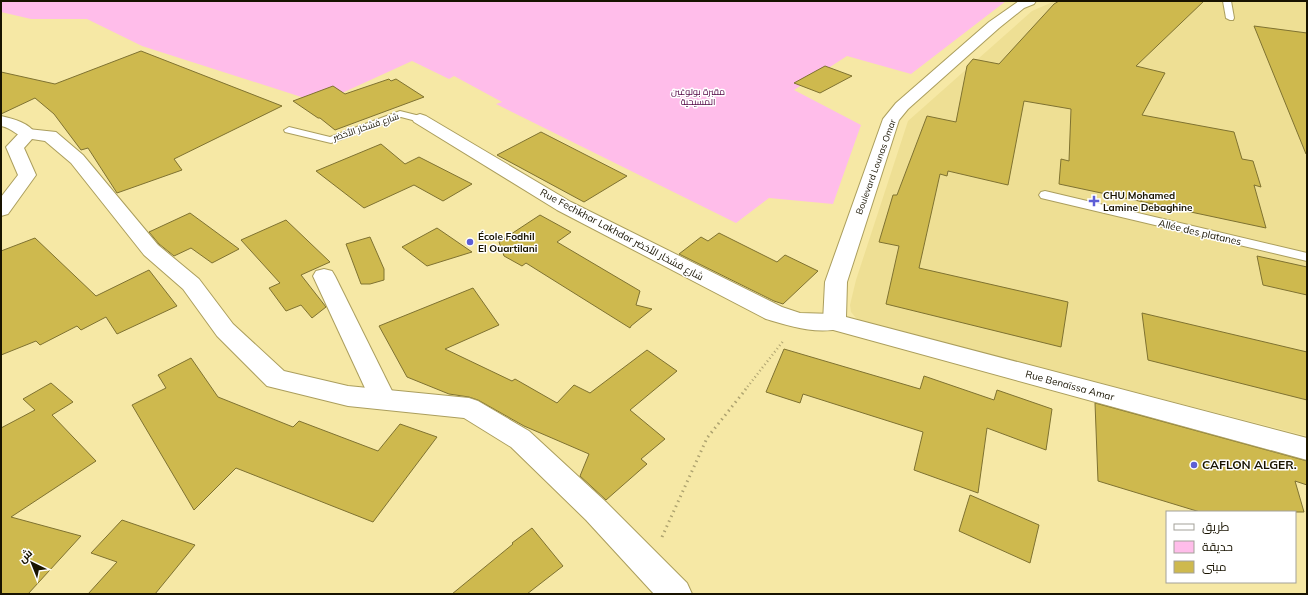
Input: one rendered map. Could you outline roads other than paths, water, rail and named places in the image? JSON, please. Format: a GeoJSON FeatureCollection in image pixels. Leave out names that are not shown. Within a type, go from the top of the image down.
{"type":"FeatureCollection","features":[{"type":"Feature","properties":{"kind":"street","name":"Boulevard Lounas Omar"},"geometry":{"type":"LineString","coordinates":[[834,322],[836,282],[891,119],[902,106],[994,25],[1020,5],[1030,1]]}},
{"type":"Feature","properties":{"kind":"street","name":"Rue Fechkhar Lakhdar شارع فشخار الأخضر"},"geometry":{"type":"LineString","coordinates":[[420,119],[564,206],[774,313],[799,321],[834,322]]}},
{"type":"Feature","properties":{"kind":"street"},"geometry":{"type":"LineString","coordinates":[[1,120],[11,123],[28,134],[50,136],[77,159],[113,206],[151,250],[192,284],[225,330],[276,379],[348,396],[469,408],[520,439],[596,511],[676,594]]}},
{"type":"Feature","properties":{"kind":"street"},"geometry":{"type":"LineString","coordinates":[[1,210],[27,176],[15,147],[28,134]]}},
{"type":"Feature","properties":{"kind":"street"},"geometry":{"type":"LineString","coordinates":[[324,276],[383,399]]}},
{"type":"Feature","properties":{"kind":"street","name":"Rue Benaïssa Amar"},"geometry":{"type":"LineString","coordinates":[[834,322],[1307,448]]}},
{"type":"Feature","properties":{"kind":"lane"},"geometry":{"type":"LineString","coordinates":[[1227,1],[1230,18]]}},
{"type":"Feature","properties":{"kind":"lane","name":"شارع فشخار الأخضر"},"geometry":{"type":"LineString","coordinates":[[289,130],[331,140],[400,114],[420,119]]}},
{"type":"Feature","properties":{"kind":"lane","name":"Allée des platanes"},"geometry":{"type":"LineString","coordinates":[[1045,195],[1307,257]]}},
{"type":"Feature","properties":{"kind":"place","name":"CHU Mohamed Lamine Debaghine"},"geometry":{"type":"Point","coordinates":[1094,201]}},
{"type":"Feature","properties":{"kind":"place","name":"École Fodhil El Ouartilani"},"geometry":{"type":"Point","coordinates":[470,242]}},
{"type":"Feature","properties":{"kind":"place","name":"CAFLON ALGER."},"geometry":{"type":"Point","coordinates":[1194,465]}},
{"type":"Feature","properties":{"kind":"park label","name":"مقبرة بولوغين المسيحية"},"geometry":{"type":"Point","coordinates":[698,98]}}]}
